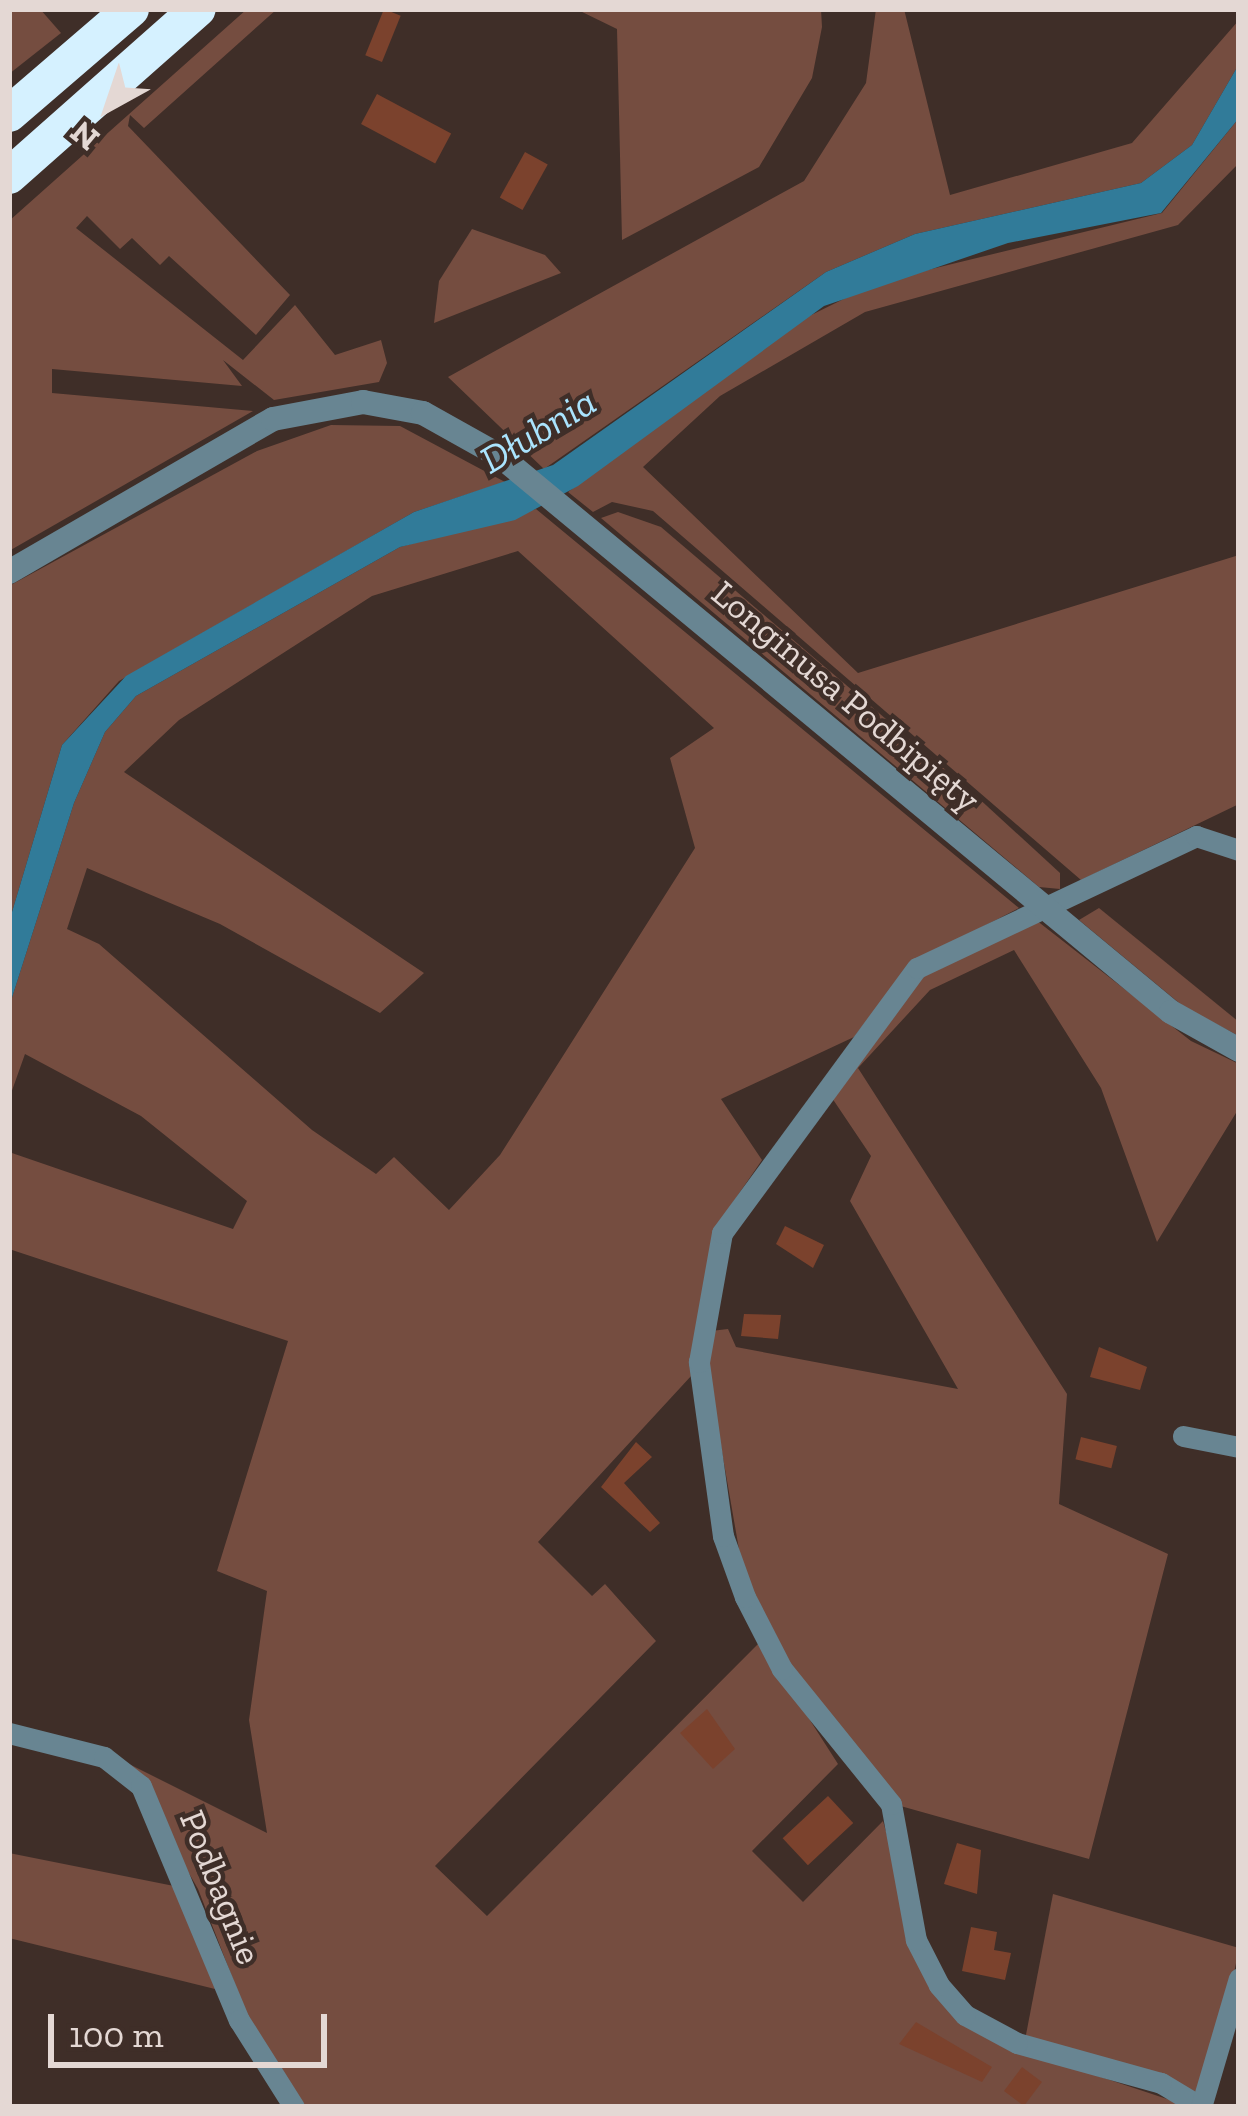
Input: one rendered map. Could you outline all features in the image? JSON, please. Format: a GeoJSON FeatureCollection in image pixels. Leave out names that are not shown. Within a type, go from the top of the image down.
{"type":"FeatureCollection","features":[{"type":"Feature","properties":{"kind":"highway"},"geometry":{"type":"LineString","coordinates":[[9,114],[131,9]]}},
{"type":"Feature","properties":{"kind":"highway"},"geometry":{"type":"LineString","coordinates":[[9,176],[198,9]]}},
{"type":"Feature","properties":{"kind":"street","name":"Longinusa Podbipięty"},"geometry":{"type":"LineString","coordinates":[[9,572],[273,419],[400,406],[510,464],[1184,1023],[1239,1050]]}},
{"type":"Feature","properties":{"kind":"street"},"geometry":{"type":"LineString","coordinates":[[1239,850],[1196,836],[917,968],[827,1081],[722,1234],[699,1362],[723,1536],[745,1598],[782,1669],[891,1804],[916,1940],[939,1985],[964,2015],[1017,2043],[1161,2083],[1201,2107],[1239,1978]]}},
{"type":"Feature","properties":{"kind":"street"},"geometry":{"type":"LineString","coordinates":[[1183,1436],[1239,1447]]}},
{"type":"Feature","properties":{"kind":"street","name":"Podbagnie"},"geometry":{"type":"LineString","coordinates":[[9,1733],[113,1761],[148,1796],[238,2020],[294,2107]]}},
{"type":"Feature","properties":{"kind":"shaded area"},"geometry":{"type":"Polygon","coordinates":[[[9,9],[40,9],[61,33],[9,74],[9,9]]]}},
{"type":"Feature","properties":{"kind":"shaded area"},"geometry":{"type":"Polygon","coordinates":[[[247,9],[277,9],[144,128],[130,115],[128,126],[290,295],[256,335],[169,256],[160,265],[132,238],[120,249],[87,216],[76,228],[243,360],[295,305],[335,355],[381,340],[387,363],[379,382],[274,400],[223,360],[242,386],[52,369],[52,393],[253,411],[9,551],[9,221],[247,9]]]}},
{"type":"Feature","properties":{"kind":"shaded area"},"geometry":{"type":"Polygon","coordinates":[[[576,9],[821,9],[822,27],[812,78],[759,167],[622,240],[617,29],[576,9]]]}},
{"type":"Feature","properties":{"kind":"shaded area"},"geometry":{"type":"Polygon","coordinates":[[[876,9],[904,9],[950,195],[1132,143],[1239,20],[1239,64],[1192,145],[1141,183],[915,234],[826,272],[544,469],[448,377],[804,181],[866,83],[876,9]]]}},
{"type":"Feature","properties":{"kind":"shaded area"},"geometry":{"type":"Polygon","coordinates":[[[1239,118],[1239,163],[1178,225],[865,312],[720,396],[643,467],[858,673],[1239,555],[1239,804],[1081,880],[653,511],[612,502],[593,512],[568,492],[779,331],[878,282],[1162,213],[1239,118]]]}},
{"type":"Feature","properties":{"kind":"shaded area"},"geometry":{"type":"Polygon","coordinates":[[[472,229],[545,255],[561,273],[434,323],[439,281],[472,229]]]}},
{"type":"Feature","properties":{"kind":"shaded area"},"geometry":{"type":"Polygon","coordinates":[[[331,425],[400,426],[505,482],[414,512],[119,681],[62,745],[9,922],[9,586],[257,451],[331,425]]]}},
{"type":"Feature","properties":{"kind":"shaded area"},"geometry":{"type":"Polygon","coordinates":[[[536,509],[1019,908],[911,964],[854,1037],[721,1099],[762,1160],[731,1205],[692,1375],[538,1542],[592,1596],[605,1584],[656,1641],[435,1866],[487,1916],[760,1642],[838,1764],[752,1851],[803,1902],[883,1821],[929,1982],[1020,2050],[1191,2107],[305,2107],[255,2036],[198,1889],[125,1762],[267,1833],[249,1720],[267,1591],[217,1571],[288,1341],[9,1249],[9,1152],[233,1229],[247,1201],[141,1116],[25,1054],[9,1099],[9,1007],[74,803],[105,732],[136,696],[400,547],[536,509]],[[518,551],[372,596],[179,720],[124,772],[424,973],[380,1013],[220,924],[87,868],[67,929],[99,944],[312,1130],[376,1174],[394,1157],[449,1210],[500,1155],[695,848],[670,758],[714,728],[518,551]]]}},
{"type":"Feature","properties":{"kind":"shaded area"},"geometry":{"type":"Polygon","coordinates":[[[618,512],[661,527],[975,795],[1060,873],[1060,889],[1039,887],[601,518],[618,512]]]}},
{"type":"Feature","properties":{"kind":"shaded area"},"geometry":{"type":"Polygon","coordinates":[[[1099,908],[1239,1022],[1239,1036],[1184,1007],[1079,920],[1099,908]]]}},
{"type":"Feature","properties":{"kind":"shaded area"},"geometry":{"type":"Polygon","coordinates":[[[1036,920],[1191,1041],[1239,1064],[1239,1108],[1157,1242],[1101,1088],[1014,950],[930,990],[858,1068],[1067,1394],[1059,1504],[1168,1554],[1089,1859],[897,1805],[803,1687],[744,1578],[706,1360],[711,1331],[728,1329],[736,1347],[958,1389],[850,1201],[871,1156],[830,1095],[922,971],[1036,920]]]}},
{"type":"Feature","properties":{"kind":"shaded area"},"geometry":{"type":"Polygon","coordinates":[[[9,1853],[184,1888],[219,1990],[9,1938],[9,1853]]]}},
{"type":"Feature","properties":{"kind":"shaded area"},"geometry":{"type":"Polygon","coordinates":[[[1053,1894],[1239,1948],[1214,2073],[1194,2094],[1025,2040],[1053,1894]]]}},
{"type":"Feature","properties":{"kind":"water"},"geometry":{"type":"Polygon","coordinates":[[[1239,64],[1239,118],[1161,213],[1008,243],[824,306],[578,486],[515,520],[400,547],[136,696],[105,732],[74,803],[9,1007],[9,922],[62,745],[126,676],[414,512],[553,465],[826,272],[915,234],[1141,183],[1192,145],[1239,64]]]}},
{"type":"Feature","properties":{"kind":"building"},"geometry":{"type":"Polygon","coordinates":[[[384,9],[401,16],[382,62],[365,55],[384,9]]]}},
{"type":"Feature","properties":{"kind":"building"},"geometry":{"type":"Polygon","coordinates":[[[377,94],[451,133],[435,163],[361,124],[377,94]]]}},
{"type":"Feature","properties":{"kind":"building"},"geometry":{"type":"Polygon","coordinates":[[[525,152],[548,165],[523,210],[500,197],[525,152]]]}},
{"type":"Feature","properties":{"kind":"building"},"geometry":{"type":"Polygon","coordinates":[[[785,1226],[824,1245],[813,1268],[776,1244],[785,1226]]]}},
{"type":"Feature","properties":{"kind":"building"},"geometry":{"type":"Polygon","coordinates":[[[744,1314],[781,1315],[778,1339],[741,1336],[744,1314]]]}},
{"type":"Feature","properties":{"kind":"building"},"geometry":{"type":"Polygon","coordinates":[[[1099,1347],[1147,1367],[1140,1390],[1090,1377],[1099,1347]]]}},
{"type":"Feature","properties":{"kind":"building"},"geometry":{"type":"Polygon","coordinates":[[[1081,1437],[1117,1446],[1111,1468],[1075,1459],[1081,1437]]]}},
{"type":"Feature","properties":{"kind":"building"},"geometry":{"type":"Polygon","coordinates":[[[636,1442],[652,1457],[624,1483],[660,1523],[650,1532],[601,1487],[636,1442]]]}},
{"type":"Feature","properties":{"kind":"building"},"geometry":{"type":"Polygon","coordinates":[[[707,1709],[735,1749],[713,1769],[680,1733],[707,1709]]]}},
{"type":"Feature","properties":{"kind":"building"},"geometry":{"type":"Polygon","coordinates":[[[828,1796],[853,1823],[808,1865],[783,1838],[828,1796]]]}},
{"type":"Feature","properties":{"kind":"building"},"geometry":{"type":"Polygon","coordinates":[[[957,1843],[981,1850],[977,1894],[944,1884],[957,1843]]]}},
{"type":"Feature","properties":{"kind":"building"},"geometry":{"type":"Polygon","coordinates":[[[971,1927],[997,1932],[994,1950],[1011,1953],[1005,1980],[962,1971],[971,1927]]]}},
{"type":"Feature","properties":{"kind":"building"},"geometry":{"type":"Polygon","coordinates":[[[916,2022],[992,2067],[982,2082],[899,2044],[916,2022]]]}},
{"type":"Feature","properties":{"kind":"building"},"geometry":{"type":"Polygon","coordinates":[[[1022,2067],[1042,2082],[1024,2106],[1004,2091],[1022,2067]]]}},
{"type":"Feature","properties":{"kind":"water label","name":"Dłubnia"},"geometry":{"type":"Point","coordinates":[538,431]}}]}
